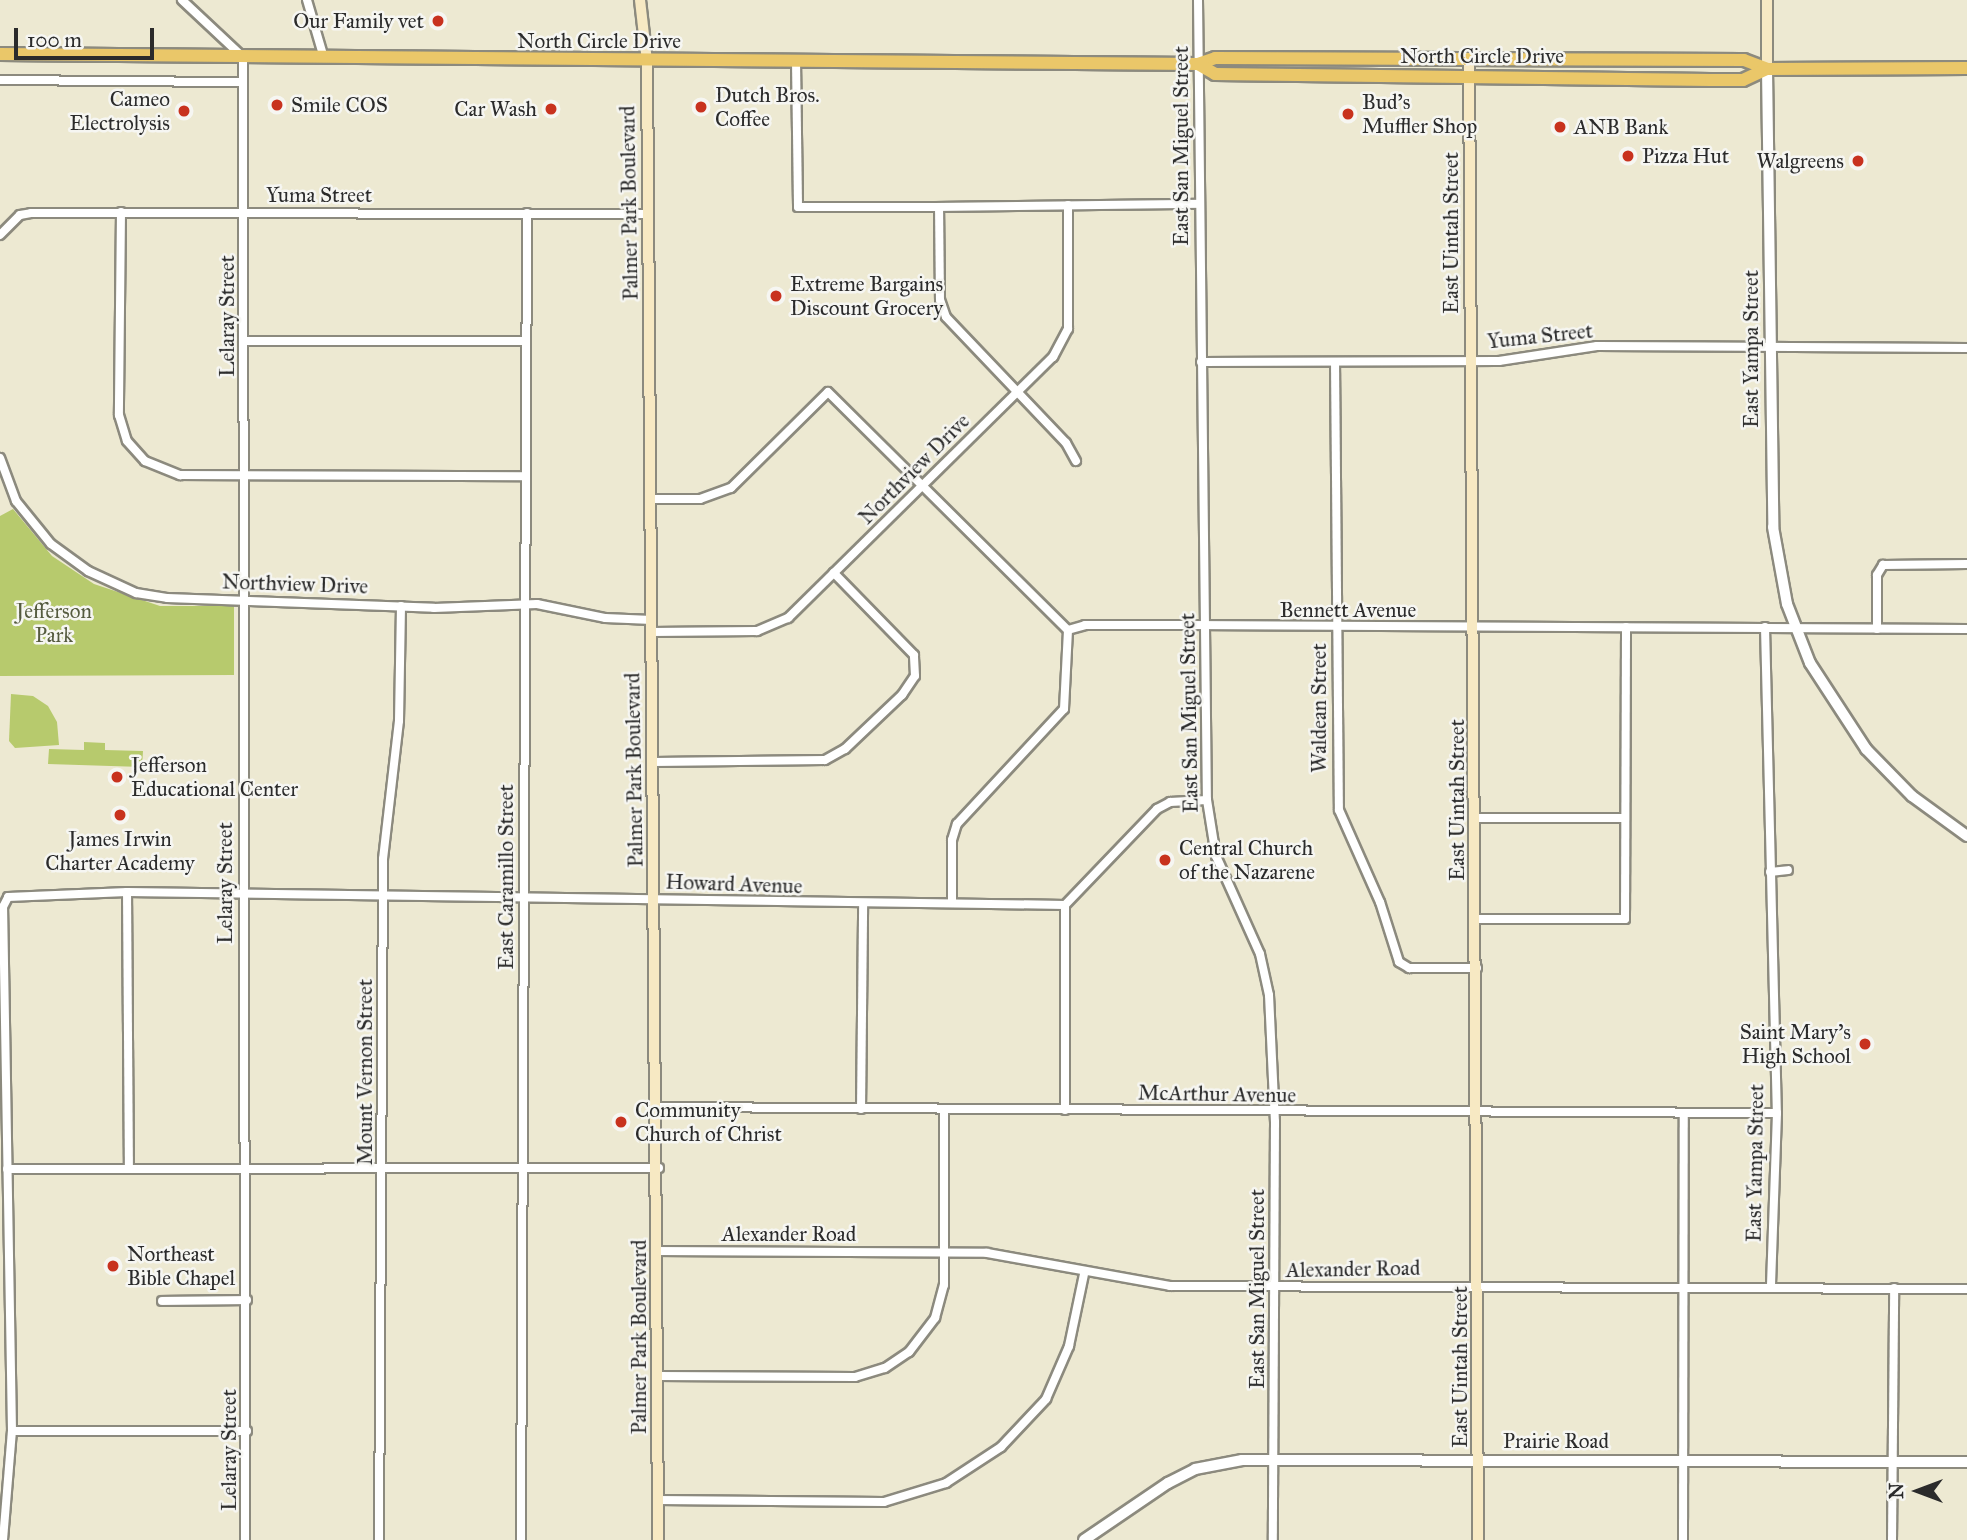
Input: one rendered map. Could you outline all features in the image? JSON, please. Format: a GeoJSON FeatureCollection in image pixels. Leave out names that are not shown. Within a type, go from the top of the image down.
{"type":"FeatureCollection","features":[{"type":"Feature","properties":{"kind":"main road","name":"Palmer Park Boulevard"},"geometry":{"type":"LineString","coordinates":[[640,0],[647,61],[659,1168],[658,1540]]}},
{"type":"Feature","properties":{"kind":"main road"},"geometry":{"type":"LineString","coordinates":[[1767,0],[1767,69]]}},
{"type":"Feature","properties":{"kind":"main road","name":"North Circle Drive"},"geometry":{"type":"LineString","coordinates":[[0,54],[1198,64],[1215,58],[1744,60],[1767,69],[1967,68]]}},
{"type":"Feature","properties":{"kind":"main road","name":"East Uintah Street"},"geometry":{"type":"LineString","coordinates":[[1469,59],[1477,919],[1478,1540]]}},
{"type":"Feature","properties":{"kind":"main road","name":"North Circle Drive"},"geometry":{"type":"LineString","coordinates":[[1198,64],[1215,74],[1743,80],[1767,69]]}},
{"type":"Feature","properties":{"kind":"street"},"geometry":{"type":"LineString","coordinates":[[183,0],[243,57]]}},
{"type":"Feature","properties":{"kind":"street"},"geometry":{"type":"LineString","coordinates":[[307,0],[324,58]]}},
{"type":"Feature","properties":{"kind":"street","name":"East San Miguel Street"},"geometry":{"type":"LineString","coordinates":[[1198,0],[1207,800],[1220,869],[1254,940],[1267,983],[1273,1112],[1273,1540]]}},
{"type":"Feature","properties":{"kind":"street","name":"Lelaray Street"},"geometry":{"type":"LineString","coordinates":[[243,57],[245,213],[242,894],[247,1167],[245,1540]]}},
{"type":"Feature","properties":{"kind":"street"},"geometry":{"type":"LineString","coordinates":[[796,61],[798,207],[1199,204]]}},
{"type":"Feature","properties":{"kind":"street","name":"East Yampa Street"},"geometry":{"type":"LineString","coordinates":[[1767,69],[1773,527],[1794,627],[1835,707],[1866,749],[1912,796],[1967,836]]}},
{"type":"Feature","properties":{"kind":"street"},"geometry":{"type":"LineString","coordinates":[[0,80],[243,82]]}},
{"type":"Feature","properties":{"kind":"street","name":"Northview Drive"},"geometry":{"type":"LineString","coordinates":[[652,632],[769,629],[789,618],[1017,392],[1059,348],[1068,329],[1068,205]]}},
{"type":"Feature","properties":{"kind":"street"},"geometry":{"type":"LineString","coordinates":[[939,207],[940,300],[957,331],[1066,443],[1076,461]]}},
{"type":"Feature","properties":{"kind":"street"},"geometry":{"type":"LineString","coordinates":[[121,212],[119,415],[127,442],[145,461],[168,472],[244,475],[524,476]]}},
{"type":"Feature","properties":{"kind":"street","name":"Yuma Street"},"geometry":{"type":"LineString","coordinates":[[0,235],[20,215],[121,212],[647,214]]}},
{"type":"Feature","properties":{"kind":"street","name":"East Caramillo Street"},"geometry":{"type":"LineString","coordinates":[[521,1540],[527,213]]}},
{"type":"Feature","properties":{"kind":"street"},"geometry":{"type":"LineString","coordinates":[[244,341],[526,341]]}},
{"type":"Feature","properties":{"kind":"street","name":"Yuma Street"},"geometry":{"type":"LineString","coordinates":[[1201,362],[1510,360],[1583,346],[1967,348]]}},
{"type":"Feature","properties":{"kind":"street","name":"Waldean Street"},"geometry":{"type":"LineString","coordinates":[[1335,362],[1339,810],[1380,902],[1395,956],[1409,968],[1477,968]]}},
{"type":"Feature","properties":{"kind":"street"},"geometry":{"type":"LineString","coordinates":[[652,499],[700,499],[731,488],[828,392],[1068,630],[1064,709],[957,824],[952,840],[952,903]]}},
{"type":"Feature","properties":{"kind":"street","name":"Northview Drive"},"geometry":{"type":"LineString","coordinates":[[0,458],[9,487],[26,516],[51,544],[89,571],[119,587],[151,596],[475,609],[524,606],[573,609],[605,618],[652,620]]}},
{"type":"Feature","properties":{"kind":"street"},"geometry":{"type":"LineString","coordinates":[[1877,629],[1877,575],[1883,565],[1967,564]]}},
{"type":"Feature","properties":{"kind":"street"},"geometry":{"type":"LineString","coordinates":[[654,762],[825,760],[845,750],[901,695],[915,676],[914,655],[834,573]]}},
{"type":"Feature","properties":{"kind":"street","name":"Mount Vernon Street"},"geometry":{"type":"LineString","coordinates":[[379,1540],[383,859],[399,721],[401,606]]}},
{"type":"Feature","properties":{"kind":"street","name":"Bennett Avenue"},"geometry":{"type":"LineString","coordinates":[[1068,630],[1085,625],[1967,629]]}},
{"type":"Feature","properties":{"kind":"street"},"geometry":{"type":"LineString","coordinates":[[1477,919],[1625,919],[1626,627]]}},
{"type":"Feature","properties":{"kind":"street","name":"East Yampa Street"},"geometry":{"type":"LineString","coordinates":[[1765,627],[1777,1113],[1771,1288]]}},
{"type":"Feature","properties":{"kind":"street"},"geometry":{"type":"LineString","coordinates":[[1065,1110],[1065,905],[1157,809],[1170,802],[1207,800]]}},
{"type":"Feature","properties":{"kind":"street"},"geometry":{"type":"LineString","coordinates":[[1476,818],[1625,818]]}},
{"type":"Feature","properties":{"kind":"street"},"geometry":{"type":"LineString","coordinates":[[1770,872],[1788,870]]}},
{"type":"Feature","properties":{"kind":"street"},"geometry":{"type":"LineString","coordinates":[[127,892],[129,1168]]}},
{"type":"Feature","properties":{"kind":"street","name":"Howard Avenue"},"geometry":{"type":"LineString","coordinates":[[7,1170],[3,907],[8,897],[127,892],[523,896],[863,905],[1065,905]]}},
{"type":"Feature","properties":{"kind":"street"},"geometry":{"type":"LineString","coordinates":[[861,1109],[863,905]]}},
{"type":"Feature","properties":{"kind":"street","name":"McArthur Avenue"},"geometry":{"type":"LineString","coordinates":[[658,1107],[1777,1113]]}},
{"type":"Feature","properties":{"kind":"street"},"geometry":{"type":"LineString","coordinates":[[658,1376],[842,1378],[885,1368],[920,1342],[935,1318],[945,1252],[944,1110]]}},
{"type":"Feature","properties":{"kind":"street"},"geometry":{"type":"LineString","coordinates":[[1683,1540],[1684,1114]]}},
{"type":"Feature","properties":{"kind":"street"},"geometry":{"type":"LineString","coordinates":[[3,1540],[12,1430],[7,1170],[522,1166],[659,1168]]}},
{"type":"Feature","properties":{"kind":"street","name":"Alexander Road"},"geometry":{"type":"LineString","coordinates":[[659,1251],[987,1253],[1084,1274],[1170,1286],[1273,1288],[1479,1285],[1967,1289]]}},
{"type":"Feature","properties":{"kind":"street"},"geometry":{"type":"LineString","coordinates":[[658,1500],[884,1502],[946,1483],[1001,1447],[1046,1399],[1067,1353],[1084,1274]]}},
{"type":"Feature","properties":{"kind":"street"},"geometry":{"type":"LineString","coordinates":[[1892,1540],[1894,1288]]}},
{"type":"Feature","properties":{"kind":"street"},"geometry":{"type":"LineString","coordinates":[[162,1301],[247,1300]]}},
{"type":"Feature","properties":{"kind":"street"},"geometry":{"type":"LineString","coordinates":[[12,1430],[247,1431]]}},
{"type":"Feature","properties":{"kind":"street","name":"Prairie Road"},"geometry":{"type":"LineString","coordinates":[[1083,1540],[1195,1469],[1225,1462],[1274,1459],[1967,1462]]}},
{"type":"Feature","properties":{"kind":"green space","name":"Jefferson Park"},"geometry":{"type":"Polygon","coordinates":[[[13,509],[52,556],[94,584],[160,606],[234,606],[234,675],[0,676],[0,516],[13,509]]]}},
{"type":"Feature","properties":{"kind":"green space"},"geometry":{"type":"Polygon","coordinates":[[[11,694],[33,696],[48,706],[57,722],[59,745],[15,748],[9,741],[11,694]]]}},
{"type":"Feature","properties":{"kind":"green space"},"geometry":{"type":"Polygon","coordinates":[[[84,742],[105,743],[105,750],[143,751],[142,767],[48,764],[49,749],[84,750],[84,742]]]}},
{"type":"Feature","properties":{"kind":"place","name":"Our Family vet"},"geometry":{"type":"Point","coordinates":[438,21]}},
{"type":"Feature","properties":{"kind":"place","name":"Smile COS"},"geometry":{"type":"Point","coordinates":[277,105]}},
{"type":"Feature","properties":{"kind":"place","name":"Dutch Bros. Coffee"},"geometry":{"type":"Point","coordinates":[701,107]}},
{"type":"Feature","properties":{"kind":"place","name":"Car Wash"},"geometry":{"type":"Point","coordinates":[551,109]}},
{"type":"Feature","properties":{"kind":"place","name":"Cameo Electrolysis"},"geometry":{"type":"Point","coordinates":[184,111]}},
{"type":"Feature","properties":{"kind":"place","name":"Bud's Muffler Shop"},"geometry":{"type":"Point","coordinates":[1348,114]}},
{"type":"Feature","properties":{"kind":"place","name":"ANB Bank"},"geometry":{"type":"Point","coordinates":[1560,127]}},
{"type":"Feature","properties":{"kind":"place","name":"Pizza Hut"},"geometry":{"type":"Point","coordinates":[1628,156]}},
{"type":"Feature","properties":{"kind":"place","name":"Walgreens"},"geometry":{"type":"Point","coordinates":[1858,161]}},
{"type":"Feature","properties":{"kind":"place","name":"Extreme Bargains Discount Grocery"},"geometry":{"type":"Point","coordinates":[776,296]}},
{"type":"Feature","properties":{"kind":"place","name":"Jefferson Educational Center"},"geometry":{"type":"Point","coordinates":[117,777]}},
{"type":"Feature","properties":{"kind":"place","name":"James Irwin Charter Academy"},"geometry":{"type":"Point","coordinates":[120,815]}},
{"type":"Feature","properties":{"kind":"place","name":"Central Church of the Nazarene"},"geometry":{"type":"Point","coordinates":[1165,860]}},
{"type":"Feature","properties":{"kind":"place","name":"Saint Mary's High School"},"geometry":{"type":"Point","coordinates":[1865,1044]}},
{"type":"Feature","properties":{"kind":"place","name":"Community Church of Christ"},"geometry":{"type":"Point","coordinates":[621,1122]}},
{"type":"Feature","properties":{"kind":"place","name":"Northeast Bible Chapel"},"geometry":{"type":"Point","coordinates":[113,1266]}}]}
